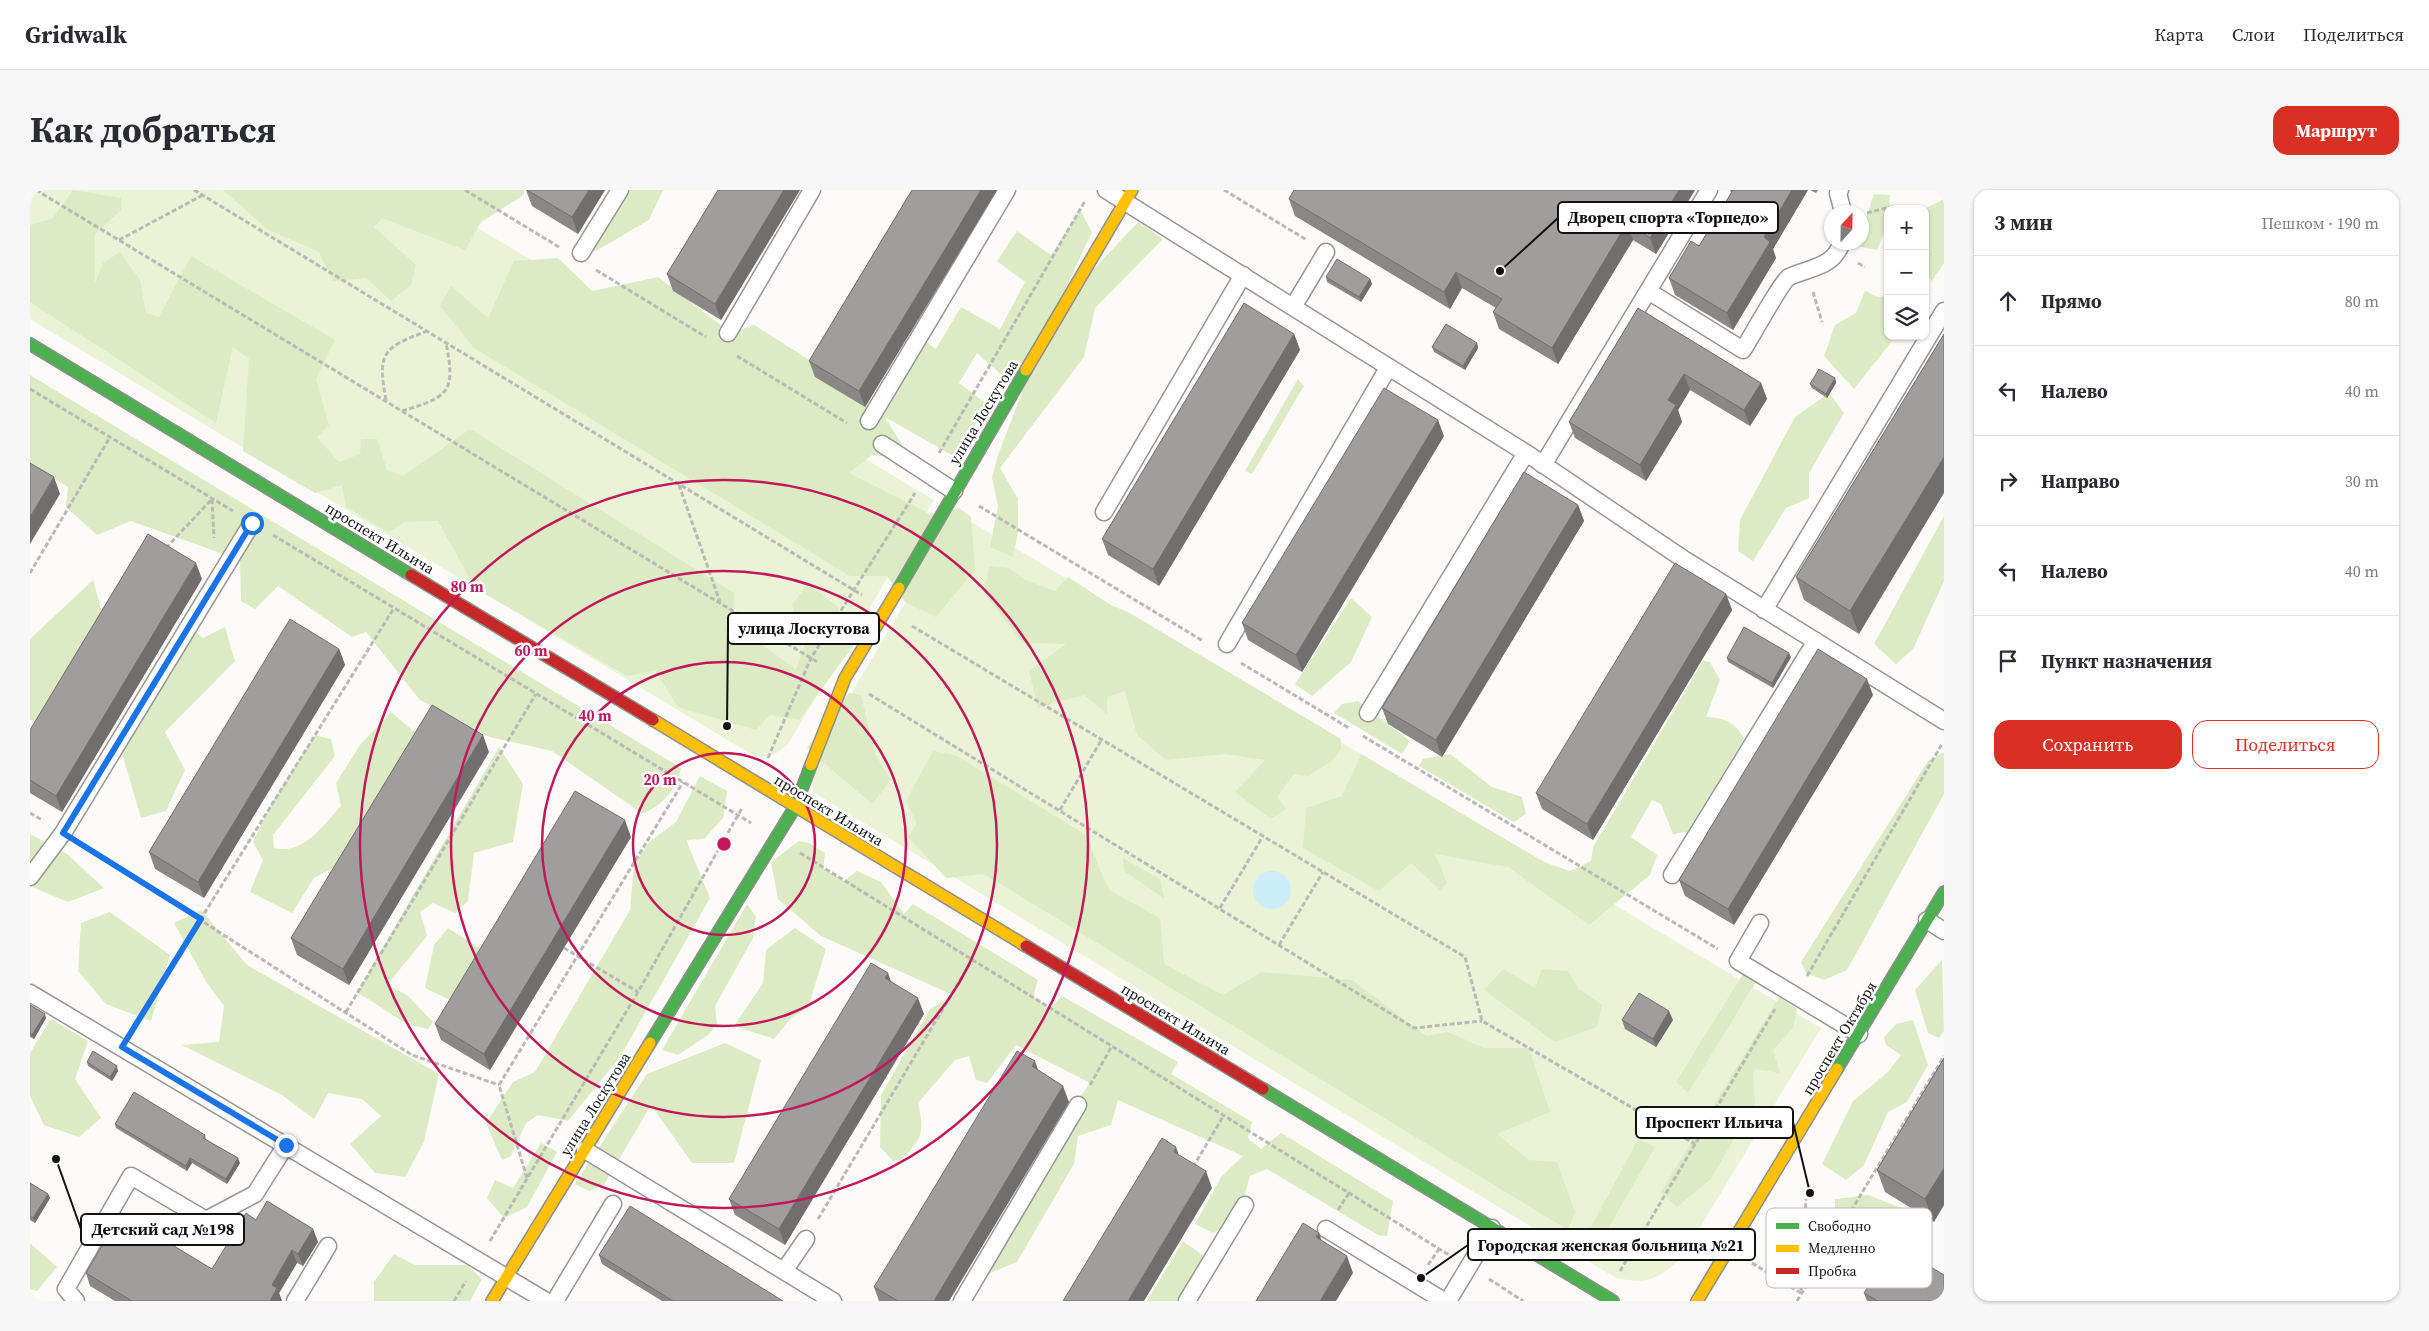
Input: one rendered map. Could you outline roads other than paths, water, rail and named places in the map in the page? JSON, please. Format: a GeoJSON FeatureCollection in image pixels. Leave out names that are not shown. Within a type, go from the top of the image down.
{"type":"FeatureCollection","features":[{"type":"Feature","properties":{"kind":"street","name":"улица Лоскутова"},"geometry":{"type":"LineString","coordinates":[[492,1301],[796,807],[844,678],[887,610],[954,491],[1128,196]]}},
{"type":"Feature","properties":{"kind":"street","name":"проспект Ильича"},"geometry":{"type":"LineString","coordinates":[[30,344],[1613,1301]]}},
{"type":"Feature","properties":{"kind":"street","name":"проспект Октября"},"geometry":{"type":"LineString","coordinates":[[1697,1301],[1944,892]]}},
{"type":"Feature","properties":{"kind":"lane"},"geometry":{"type":"LineString","coordinates":[[574,253],[620,190]]}},
{"type":"Feature","properties":{"kind":"lane"},"geometry":{"type":"LineString","coordinates":[[728,333],[812,190]]}},
{"type":"Feature","properties":{"kind":"lane"},"geometry":{"type":"LineString","coordinates":[[869,421],[1007,190]]}},
{"type":"Feature","properties":{"kind":"lane"},"geometry":{"type":"LineString","coordinates":[[1106,190],[1128,196],[1243,275],[1388,368],[1526,453],[1682,558],[1944,721]]}},
{"type":"Feature","properties":{"kind":"lane"},"geometry":{"type":"LineString","coordinates":[[1543,465],[1709,190]]}},
{"type":"Feature","properties":{"kind":"lane"},"geometry":{"type":"LineString","coordinates":[[1840,190],[1838,193],[1841,205]]}},
{"type":"Feature","properties":{"kind":"lane"},"geometry":{"type":"LineString","coordinates":[[1648,291],[1744,350],[1787,278],[1827,264],[1839,250]]}},
{"type":"Feature","properties":{"kind":"lane"},"geometry":{"type":"LineString","coordinates":[[1293,307],[1326,252]]}},
{"type":"Feature","properties":{"kind":"lane"},"geometry":{"type":"LineString","coordinates":[[1104,512],[1243,275]]}},
{"type":"Feature","properties":{"kind":"lane"},"geometry":{"type":"LineString","coordinates":[[1764,610],[1944,312]]}},
{"type":"Feature","properties":{"kind":"lane"},"geometry":{"type":"LineString","coordinates":[[1227,644],[1388,368]]}},
{"type":"Feature","properties":{"kind":"lane"},"geometry":{"type":"LineString","coordinates":[[882,444],[954,491]]}},
{"type":"Feature","properties":{"kind":"lane"},"geometry":{"type":"LineString","coordinates":[[1368,713],[1526,453]]}},
{"type":"Feature","properties":{"kind":"lane"},"geometry":{"type":"LineString","coordinates":[[30,877],[63,833],[252,523]]}},
{"type":"Feature","properties":{"kind":"lane"},"geometry":{"type":"LineString","coordinates":[[1672,574],[1682,558]]}},
{"type":"Feature","properties":{"kind":"lane"},"geometry":{"type":"LineString","coordinates":[[1672,875],[1816,641]]}},
{"type":"Feature","properties":{"kind":"lane"},"geometry":{"type":"LineString","coordinates":[[1927,920],[1944,931]]}},
{"type":"Feature","properties":{"kind":"lane"},"geometry":{"type":"LineString","coordinates":[[1760,923],[1738,961],[1859,1034]]}},
{"type":"Feature","properties":{"kind":"lane"},"geometry":{"type":"LineString","coordinates":[[30,993],[546,1301]]}},
{"type":"Feature","properties":{"kind":"lane"},"geometry":{"type":"LineString","coordinates":[[962,1301],[1078,1105]]}},
{"type":"Feature","properties":{"kind":"lane"},"geometry":{"type":"LineString","coordinates":[[76,1301],[66,1289],[131,1176],[206,1220],[256,1194],[286,1145]]}},
{"type":"Feature","properties":{"kind":"lane"},"geometry":{"type":"LineString","coordinates":[[585,1150],[833,1301]]}},
{"type":"Feature","properties":{"kind":"lane"},"geometry":{"type":"LineString","coordinates":[[555,1301],[613,1204]]}},
{"type":"Feature","properties":{"kind":"lane"},"geometry":{"type":"LineString","coordinates":[[1187,1301],[1245,1205]]}},
{"type":"Feature","properties":{"kind":"lane"},"geometry":{"type":"LineString","coordinates":[[1326,1229],[1446,1301],[1492,1228]]}},
{"type":"Feature","properties":{"kind":"lane"},"geometry":{"type":"LineString","coordinates":[[784,1272],[806,1239]]}},
{"type":"Feature","properties":{"kind":"lane"},"geometry":{"type":"LineString","coordinates":[[295,1301],[328,1246]]}},
{"type":"Feature","properties":{"kind":"water"},"geometry":{"type":"Polygon","coordinates":[[[1272,871],[1286,876],[1291,890],[1286,904],[1272,909],[1258,904],[1253,890],[1258,876],[1272,871]]]}},
{"type":"Feature","properties":{"kind":"place","name":"Дворец спорта «Торпедо»"},"geometry":{"type":"Point","coordinates":[1500,271]}},
{"type":"Feature","properties":{"kind":"place","name":"улица Лоскутова"},"geometry":{"type":"Point","coordinates":[727,726]}},
{"type":"Feature","properties":{"kind":"place","name":"Детский сад №198"},"geometry":{"type":"Point","coordinates":[56,1159]}},
{"type":"Feature","properties":{"kind":"place","name":"Проспект Ильича"},"geometry":{"type":"Point","coordinates":[1810,1193]}},
{"type":"Feature","properties":{"kind":"place","name":"Городская женская больница №21"},"geometry":{"type":"Point","coordinates":[1421,1278]}}]}
